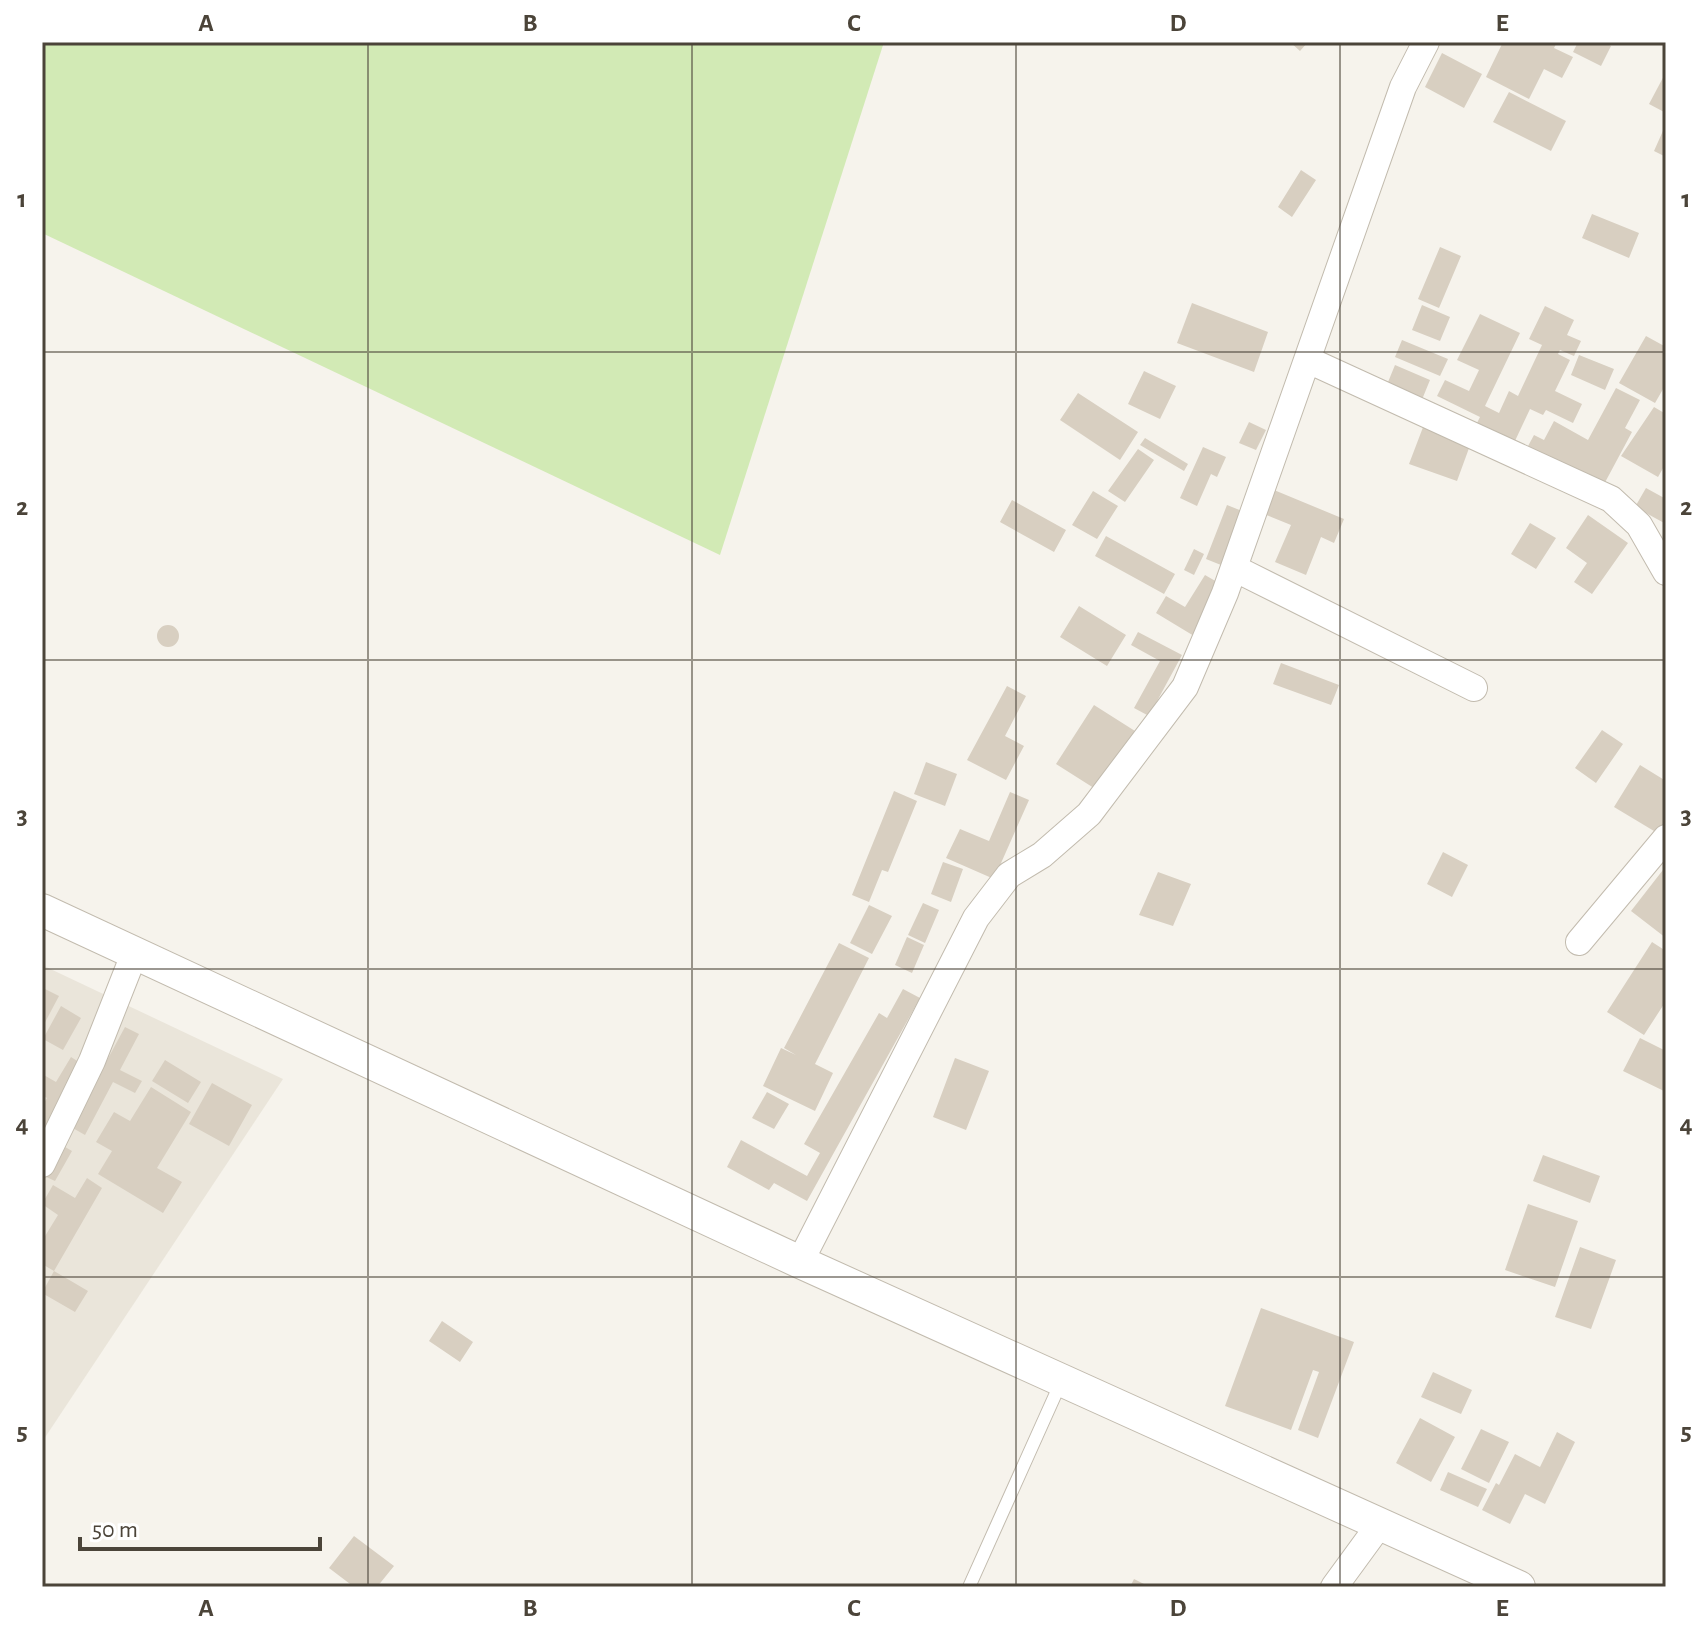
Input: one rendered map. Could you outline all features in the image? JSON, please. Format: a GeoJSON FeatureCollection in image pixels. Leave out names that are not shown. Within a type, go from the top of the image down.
{"type":"FeatureCollection","features":[{"type":"Feature","properties":{"kind":"street"},"geometry":{"type":"LineString","coordinates":[[800,1262],[976,918],[1009,875],[1042,855],[1089,814],[1185,687],[1234,568],[1416,46]]}},
{"type":"Feature","properties":{"kind":"street"},"geometry":{"type":"LineString","coordinates":[[1308,360],[1611,499],[1639,525],[1666,572]]}},
{"type":"Feature","properties":{"kind":"street"},"geometry":{"type":"LineString","coordinates":[[1234,568],[1474,688]]}},
{"type":"Feature","properties":{"kind":"street"},"geometry":{"type":"LineString","coordinates":[[1579,942],[1666,838]]}},
{"type":"Feature","properties":{"kind":"street"},"geometry":{"type":"LineString","coordinates":[[42,910],[800,1262],[1519,1587]]}},
{"type":"Feature","properties":{"kind":"street"},"geometry":{"type":"LineString","coordinates":[[42,1164],[92,1061],[135,952]]}},
{"type":"Feature","properties":{"kind":"street"},"geometry":{"type":"LineString","coordinates":[[1334,1587],[1380,1524]]}},
{"type":"Feature","properties":{"kind":"lane"},"geometry":{"type":"LineString","coordinates":[[969,1587],[1062,1380]]}},
{"type":"Feature","properties":{"kind":"shaded area"},"geometry":{"type":"Polygon","coordinates":[[[42,965],[283,1079],[42,1442],[42,965]]]}},
{"type":"Feature","properties":{"kind":"green space"},"geometry":{"type":"Polygon","coordinates":[[[42,42],[884,42],[720,555],[42,233],[42,42]]]}},
{"type":"Feature","properties":{"kind":"building"},"geometry":{"type":"Polygon","coordinates":[[[1290,42],[1308,42],[1300,51],[1290,42]]]}},
{"type":"Feature","properties":{"kind":"building"},"geometry":{"type":"Polygon","coordinates":[[[1503,42],[1557,42],[1554,48],[1573,57],[1562,78],[1544,69],[1529,99],[1486,77],[1503,42]]]}},
{"type":"Feature","properties":{"kind":"building"},"geometry":{"type":"Polygon","coordinates":[[[1578,42],[1604,42],[1611,46],[1601,66],[1573,52],[1578,42]]]}},
{"type":"Feature","properties":{"kind":"building"},"geometry":{"type":"Polygon","coordinates":[[[1442,53],[1482,74],[1464,108],[1425,87],[1442,53]]]}},
{"type":"Feature","properties":{"kind":"building"},"geometry":{"type":"Polygon","coordinates":[[[1666,72],[1666,113],[1649,104],[1666,72]]]}},
{"type":"Feature","properties":{"kind":"building"},"geometry":{"type":"Polygon","coordinates":[[[1509,92],[1566,121],[1551,151],[1493,122],[1509,92]]]}},
{"type":"Feature","properties":{"kind":"building"},"geometry":{"type":"Polygon","coordinates":[[[1666,124],[1666,157],[1654,151],[1666,124]]]}},
{"type":"Feature","properties":{"kind":"building"},"geometry":{"type":"Polygon","coordinates":[[[1301,170],[1316,180],[1292,217],[1278,207],[1301,170]]]}},
{"type":"Feature","properties":{"kind":"building"},"geometry":{"type":"Polygon","coordinates":[[[1592,214],[1639,233],[1629,258],[1582,238],[1592,214]]]}},
{"type":"Feature","properties":{"kind":"building"},"geometry":{"type":"Polygon","coordinates":[[[1440,247],[1461,256],[1439,308],[1418,299],[1440,247]]]}},
{"type":"Feature","properties":{"kind":"building"},"geometry":{"type":"Polygon","coordinates":[[[1192,303],[1268,332],[1254,372],[1177,343],[1192,303]]]}},
{"type":"Feature","properties":{"kind":"building"},"geometry":{"type":"Polygon","coordinates":[[[1422,305],[1450,317],[1440,341],[1412,330],[1422,305]]]}},
{"type":"Feature","properties":{"kind":"building"},"geometry":{"type":"Polygon","coordinates":[[[1545,306],[1574,320],[1567,335],[1581,341],[1574,356],[1560,350],[1558,354],[1570,360],[1555,391],[1582,404],[1573,423],[1546,410],[1543,415],[1530,409],[1514,443],[1476,425],[1480,417],[1437,396],[1445,380],[1469,391],[1479,370],[1457,360],[1480,314],[1520,333],[1485,406],[1499,413],[1509,391],[1518,396],[1542,345],[1529,339],[1545,306]]]}},
{"type":"Feature","properties":{"kind":"building"},"geometry":{"type":"Polygon","coordinates":[[[1646,336],[1666,347],[1666,384],[1655,403],[1619,383],[1646,336]]]}},
{"type":"Feature","properties":{"kind":"building"},"geometry":{"type":"Polygon","coordinates":[[[1402,340],[1448,359],[1440,376],[1395,357],[1402,340]]]}},
{"type":"Feature","properties":{"kind":"building"},"geometry":{"type":"Polygon","coordinates":[[[1579,355],[1614,369],[1605,390],[1571,375],[1579,355]]]}},
{"type":"Feature","properties":{"kind":"building"},"geometry":{"type":"Polygon","coordinates":[[[1395,365],[1430,380],[1421,402],[1386,387],[1395,365]]]}},
{"type":"Feature","properties":{"kind":"building"},"geometry":{"type":"Polygon","coordinates":[[[1144,371],[1176,386],[1160,419],[1128,404],[1144,371]]]}},
{"type":"Feature","properties":{"kind":"building"},"geometry":{"type":"Polygon","coordinates":[[[1616,388],[1640,400],[1625,428],[1632,432],[1602,488],[1527,448],[1534,435],[1544,440],[1554,421],[1588,440],[1616,388]]]}},
{"type":"Feature","properties":{"kind":"building"},"geometry":{"type":"Polygon","coordinates":[[[1078,393],[1138,432],[1120,460],[1060,420],[1078,393]]]}},
{"type":"Feature","properties":{"kind":"building"},"geometry":{"type":"Polygon","coordinates":[[[1654,407],[1666,414],[1666,463],[1658,477],[1621,456],[1654,407]]]}},
{"type":"Feature","properties":{"kind":"building"},"geometry":{"type":"Polygon","coordinates":[[[1249,422],[1266,430],[1256,450],[1239,443],[1249,422]]]}},
{"type":"Feature","properties":{"kind":"building"},"geometry":{"type":"Polygon","coordinates":[[[1425,422],[1472,440],[1457,481],[1409,464],[1425,422]]]}},
{"type":"Feature","properties":{"kind":"building"},"geometry":{"type":"Polygon","coordinates":[[[1145,438],[1188,464],[1184,471],[1140,445],[1145,438]]]}},
{"type":"Feature","properties":{"kind":"building"},"geometry":{"type":"Polygon","coordinates":[[[1203,447],[1226,457],[1217,477],[1211,474],[1197,506],[1180,498],[1203,447]]]}},
{"type":"Feature","properties":{"kind":"building"},"geometry":{"type":"Polygon","coordinates":[[[1138,449],[1154,460],[1125,502],[1108,491],[1138,449]]]}},
{"type":"Feature","properties":{"kind":"building"},"geometry":{"type":"Polygon","coordinates":[[[1646,488],[1666,499],[1666,524],[1635,507],[1646,488]]]}},
{"type":"Feature","properties":{"kind":"building"},"geometry":{"type":"Polygon","coordinates":[[[1274,490],[1344,519],[1334,543],[1321,537],[1306,575],[1275,562],[1291,525],[1264,514],[1274,490]]]}},
{"type":"Feature","properties":{"kind":"building"},"geometry":{"type":"Polygon","coordinates":[[[1093,491],[1118,506],[1097,539],[1072,525],[1093,491]]]}},
{"type":"Feature","properties":{"kind":"building"},"geometry":{"type":"Polygon","coordinates":[[[1012,500],[1066,530],[1054,552],[1000,522],[1012,500]]]}},
{"type":"Feature","properties":{"kind":"building"},"geometry":{"type":"Polygon","coordinates":[[[1227,505],[1242,511],[1221,565],[1206,559],[1227,505]]]}},
{"type":"Feature","properties":{"kind":"building"},"geometry":{"type":"Polygon","coordinates":[[[1588,515],[1628,543],[1592,594],[1574,582],[1587,563],[1566,548],[1588,515]]]}},
{"type":"Feature","properties":{"kind":"building"},"geometry":{"type":"Polygon","coordinates":[[[1530,523],[1556,538],[1536,569],[1511,554],[1530,523]]]}},
{"type":"Feature","properties":{"kind":"building"},"geometry":{"type":"Polygon","coordinates":[[[1106,536],[1175,574],[1164,594],[1095,556],[1106,536]]]}},
{"type":"Feature","properties":{"kind":"building"},"geometry":{"type":"Polygon","coordinates":[[[1194,549],[1204,554],[1194,575],[1184,570],[1194,549]]]}},
{"type":"Feature","properties":{"kind":"building"},"geometry":{"type":"Polygon","coordinates":[[[1205,575],[1224,586],[1194,636],[1156,613],[1166,596],[1185,607],[1205,575]]]}},
{"type":"Feature","properties":{"kind":"building"},"geometry":{"type":"Polygon","coordinates":[[[1079,606],[1126,635],[1107,666],[1060,637],[1079,606]]]}},
{"type":"Feature","properties":{"kind":"building"},"geometry":{"type":"Polygon","coordinates":[[[168,625],[176,628],[179,636],[176,644],[168,647],[160,644],[157,636],[160,628],[168,625]]]}},
{"type":"Feature","properties":{"kind":"building"},"geometry":{"type":"Polygon","coordinates":[[[1138,632],[1182,655],[1149,716],[1134,708],[1160,661],[1131,645],[1138,632]]]}},
{"type":"Feature","properties":{"kind":"building"},"geometry":{"type":"Polygon","coordinates":[[[1281,663],[1339,685],[1331,705],[1273,684],[1281,663]]]}},
{"type":"Feature","properties":{"kind":"building"},"geometry":{"type":"Polygon","coordinates":[[[1007,686],[1026,696],[1005,736],[1024,746],[1006,780],[967,760],[1007,686]]]}},
{"type":"Feature","properties":{"kind":"building"},"geometry":{"type":"Polygon","coordinates":[[[1094,705],[1135,731],[1097,790],[1056,764],[1094,705]]]}},
{"type":"Feature","properties":{"kind":"building"},"geometry":{"type":"Polygon","coordinates":[[[1602,730],[1623,744],[1596,783],[1575,768],[1602,730]]]}},
{"type":"Feature","properties":{"kind":"building"},"geometry":{"type":"Polygon","coordinates":[[[926,762],[957,774],[945,806],[914,794],[926,762]]]}},
{"type":"Feature","properties":{"kind":"building"},"geometry":{"type":"Polygon","coordinates":[[[1640,765],[1666,781],[1666,823],[1659,834],[1614,807],[1640,765]]]}},
{"type":"Feature","properties":{"kind":"building"},"geometry":{"type":"Polygon","coordinates":[[[894,791],[917,801],[888,872],[882,870],[869,902],[852,895],[894,791]]]}},
{"type":"Feature","properties":{"kind":"building"},"geometry":{"type":"Polygon","coordinates":[[[1010,792],[1029,800],[994,879],[946,858],[960,829],[989,841],[1010,792]]]}},
{"type":"Feature","properties":{"kind":"building"},"geometry":{"type":"Polygon","coordinates":[[[1443,852],[1468,865],[1452,897],[1427,884],[1443,852]]]}},
{"type":"Feature","properties":{"kind":"building"},"geometry":{"type":"Polygon","coordinates":[[[943,862],[963,869],[951,902],[931,894],[943,862]]]}},
{"type":"Feature","properties":{"kind":"building"},"geometry":{"type":"Polygon","coordinates":[[[1666,866],[1666,938],[1631,911],[1666,866]]]}},
{"type":"Feature","properties":{"kind":"building"},"geometry":{"type":"Polygon","coordinates":[[[1158,872],[1191,884],[1173,926],[1139,915],[1158,872]]]}},
{"type":"Feature","properties":{"kind":"building"},"geometry":{"type":"Polygon","coordinates":[[[923,903],[939,910],[925,943],[908,935],[923,903]]]}},
{"type":"Feature","properties":{"kind":"building"},"geometry":{"type":"Polygon","coordinates":[[[869,905],[892,916],[872,954],[850,943],[869,905]]]}},
{"type":"Feature","properties":{"kind":"building"},"geometry":{"type":"Polygon","coordinates":[[[907,937],[924,945],[912,973],[895,965],[907,937]]]}},
{"type":"Feature","properties":{"kind":"building"},"geometry":{"type":"Polygon","coordinates":[[[1652,942],[1666,951],[1666,1001],[1644,1035],[1607,1012],[1652,942]]]}},
{"type":"Feature","properties":{"kind":"building"},"geometry":{"type":"Polygon","coordinates":[[[839,943],[869,958],[815,1064],[833,1073],[815,1111],[763,1086],[781,1048],[796,1055],[784,1048],[839,943]]]}},
{"type":"Feature","properties":{"kind":"building"},"geometry":{"type":"Polygon","coordinates":[[[903,989],[920,998],[807,1201],[774,1183],[769,1190],[727,1167],[741,1140],[807,1176],[820,1153],[804,1144],[879,1013],[887,1018],[903,989]]]}},
{"type":"Feature","properties":{"kind":"building"},"geometry":{"type":"Polygon","coordinates":[[[42,990],[59,996],[42,1028],[42,990]]]}},
{"type":"Feature","properties":{"kind":"building"},"geometry":{"type":"Polygon","coordinates":[[[61,1006],[81,1018],[63,1050],[43,1039],[61,1006]]]}},
{"type":"Feature","properties":{"kind":"building"},"geometry":{"type":"Polygon","coordinates":[[[125,1027],[139,1034],[120,1070],[142,1081],[135,1093],[113,1082],[85,1135],[71,1127],[125,1027]]]}},
{"type":"Feature","properties":{"kind":"building"},"geometry":{"type":"Polygon","coordinates":[[[1640,1038],[1666,1051],[1666,1092],[1623,1071],[1640,1038]]]}},
{"type":"Feature","properties":{"kind":"building"},"geometry":{"type":"Polygon","coordinates":[[[71,1057],[85,1066],[42,1139],[42,1106],[47,1098],[42,1095],[42,1074],[56,1082],[71,1057]]]}},
{"type":"Feature","properties":{"kind":"building"},"geometry":{"type":"Polygon","coordinates":[[[955,1058],[989,1071],[966,1130],[933,1117],[955,1058]]]}},
{"type":"Feature","properties":{"kind":"building"},"geometry":{"type":"Polygon","coordinates":[[[165,1060],[201,1082],[188,1103],[152,1081],[165,1060]]]}},
{"type":"Feature","properties":{"kind":"building"},"geometry":{"type":"Polygon","coordinates":[[[212,1083],[252,1105],[229,1146],[189,1124],[212,1083]]]}},
{"type":"Feature","properties":{"kind":"building"},"geometry":{"type":"Polygon","coordinates":[[[151,1087],[191,1112],[157,1168],[182,1182],[163,1213],[98,1174],[112,1151],[96,1142],[114,1112],[130,1121],[151,1087]]]}},
{"type":"Feature","properties":{"kind":"building"},"geometry":{"type":"Polygon","coordinates":[[[767,1092],[789,1104],[774,1129],[752,1118],[767,1092]]]}},
{"type":"Feature","properties":{"kind":"building"},"geometry":{"type":"Polygon","coordinates":[[[60,1144],[72,1151],[55,1181],[42,1175],[60,1144]]]}},
{"type":"Feature","properties":{"kind":"building"},"geometry":{"type":"Polygon","coordinates":[[[1543,1155],[1600,1176],[1590,1203],[1533,1181],[1543,1155]]]}},
{"type":"Feature","properties":{"kind":"building"},"geometry":{"type":"Polygon","coordinates":[[[87,1178],[102,1188],[54,1271],[42,1264],[42,1241],[58,1215],[42,1204],[53,1185],[75,1198],[87,1178]]]}},
{"type":"Feature","properties":{"kind":"building"},"geometry":{"type":"Polygon","coordinates":[[[1528,1204],[1578,1221],[1555,1287],[1505,1270],[1528,1204]]]}},
{"type":"Feature","properties":{"kind":"building"},"geometry":{"type":"Polygon","coordinates":[[[1580,1247],[1616,1260],[1591,1329],[1555,1317],[1580,1247]]]}},
{"type":"Feature","properties":{"kind":"building"},"geometry":{"type":"Polygon","coordinates":[[[54,1271],[88,1291],[75,1312],[42,1293],[54,1271]]]}},
{"type":"Feature","properties":{"kind":"building"},"geometry":{"type":"Polygon","coordinates":[[[1261,1308],[1354,1342],[1318,1438],[1298,1430],[1319,1372],[1313,1370],[1291,1430],[1225,1406],[1261,1308]]]}},
{"type":"Feature","properties":{"kind":"building"},"geometry":{"type":"Polygon","coordinates":[[[442,1321],[473,1342],[460,1362],[429,1341],[442,1321]]]}},
{"type":"Feature","properties":{"kind":"building"},"geometry":{"type":"Polygon","coordinates":[[[1433,1372],[1472,1390],[1461,1414],[1421,1397],[1433,1372]]]}},
{"type":"Feature","properties":{"kind":"building"},"geometry":{"type":"Polygon","coordinates":[[[1420,1418],[1455,1437],[1431,1482],[1396,1463],[1420,1418]]]}},
{"type":"Feature","properties":{"kind":"building"},"geometry":{"type":"Polygon","coordinates":[[[1481,1429],[1509,1442],[1489,1483],[1461,1469],[1481,1429]]]}},
{"type":"Feature","properties":{"kind":"building"},"geometry":{"type":"Polygon","coordinates":[[[1557,1432],[1575,1442],[1545,1504],[1525,1494],[1510,1524],[1482,1510],[1515,1454],[1540,1467],[1557,1432]]]}},
{"type":"Feature","properties":{"kind":"building"},"geometry":{"type":"Polygon","coordinates":[[[1448,1472],[1487,1489],[1478,1507],[1440,1490],[1448,1472]]]}},
{"type":"Feature","properties":{"kind":"building"},"geometry":{"type":"Polygon","coordinates":[[[354,1536],[394,1566],[377,1587],[354,1587],[329,1568],[354,1536]]]}},
{"type":"Feature","properties":{"kind":"building"},"geometry":{"type":"Polygon","coordinates":[[[1134,1579],[1150,1587],[1130,1587],[1134,1579]]]}}]}
